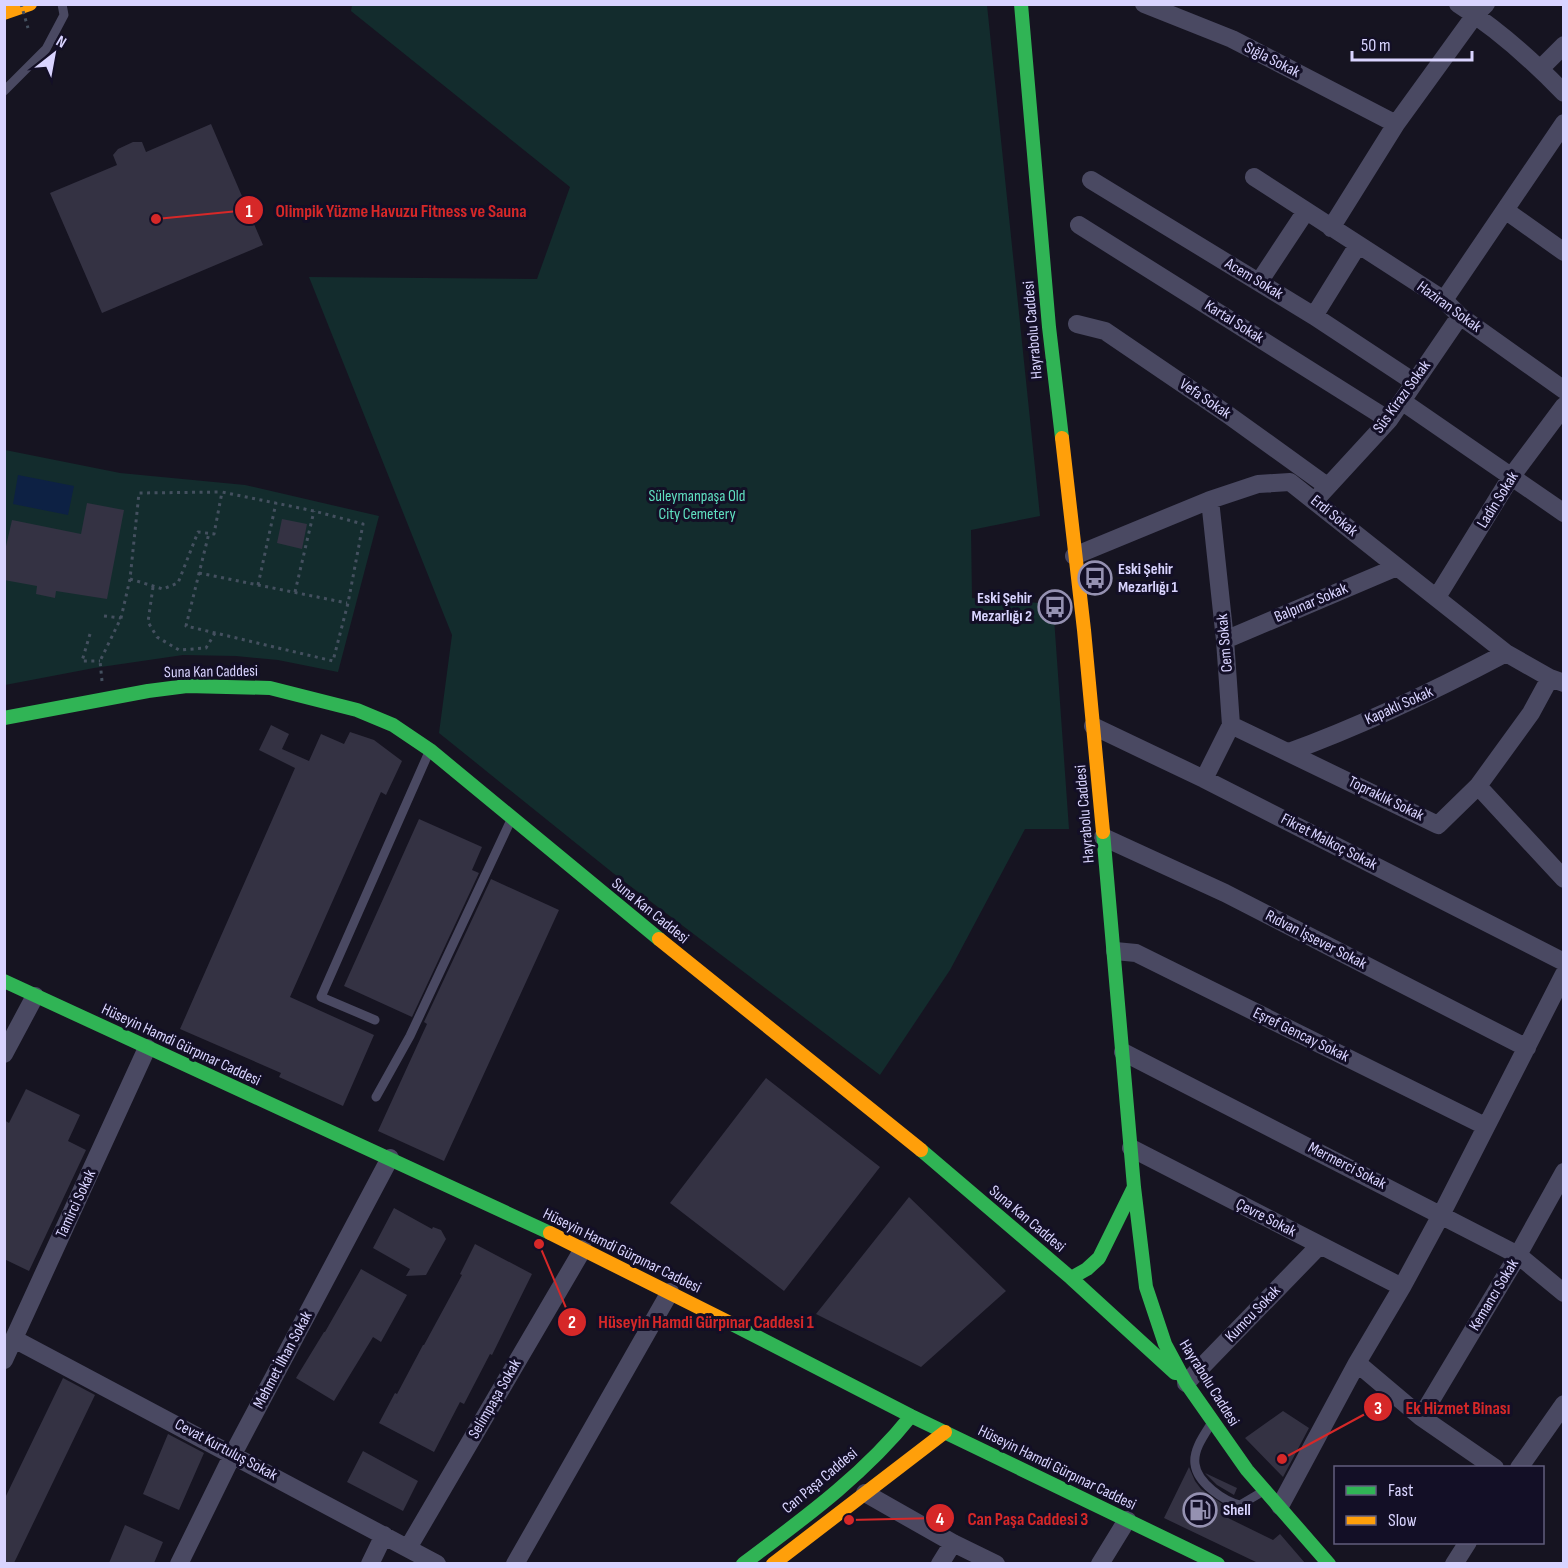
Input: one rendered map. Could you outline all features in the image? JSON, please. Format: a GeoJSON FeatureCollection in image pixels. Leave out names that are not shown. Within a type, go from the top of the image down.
{"type":"FeatureCollection","features":[{"type":"Feature","properties":{"kind":"main road"},"geometry":{"type":"LineString","coordinates":[[4,13],[30,4]]}},
{"type":"Feature","properties":{"kind":"main road","name":"Hayrabolu Caddesi"},"geometry":{"type":"LineString","coordinates":[[1022,4],[1049,327],[1084,630],[1134,1187],[1146,1287],[1165,1344],[1186,1383],[1247,1470],[1280,1506],[1322,1561]]}},
{"type":"Feature","properties":{"kind":"main road","name":"Suna Kan Caddesi"},"geometry":{"type":"LineString","coordinates":[[4,718],[103,698],[187,686],[270,688],[357,710],[393,725],[430,750],[597,890],[891,1125],[1071,1278],[1186,1383]]}},
{"type":"Feature","properties":{"kind":"main road","name":"Hüseyin Hamdi Gürpınar Caddesi"},"geometry":{"type":"LineString","coordinates":[[4,981],[583,1249],[910,1416],[1218,1563]]}},
{"type":"Feature","properties":{"kind":"main road"},"geometry":{"type":"LineString","coordinates":[[1071,1278],[1087,1269],[1099,1258],[1134,1187]]}},
{"type":"Feature","properties":{"kind":"main road","name":"Can Paşa Caddesi"},"geometry":{"type":"LineString","coordinates":[[743,1563],[862,1468],[892,1439],[910,1416]]}},
{"type":"Feature","properties":{"kind":"main road"},"geometry":{"type":"LineString","coordinates":[[773,1563],[945,1432]]}},
{"type":"Feature","properties":{"kind":"street","name":"Sığla Sokak"},"geometry":{"type":"LineString","coordinates":[[1144,4],[1232,39],[1396,124]]}},
{"type":"Feature","properties":{"kind":"street"},"geometry":{"type":"LineString","coordinates":[[1458,4],[1480,10],[1563,93]]}},
{"type":"Feature","properties":{"kind":"street"},"geometry":{"type":"LineString","coordinates":[[1331,228],[1396,124],[1480,10]]}},
{"type":"Feature","properties":{"kind":"street"},"geometry":{"type":"LineString","coordinates":[[1540,69],[1563,45]]}},
{"type":"Feature","properties":{"kind":"street"},"geometry":{"type":"LineString","coordinates":[[1444,300],[1563,123]]}},
{"type":"Feature","properties":{"kind":"street","name":"Haziran Sokak"},"geometry":{"type":"LineString","coordinates":[[1254,177],[1444,300],[1460,316],[1563,390]]}},
{"type":"Feature","properties":{"kind":"street","name":"Acem Sokak"},"geometry":{"type":"LineString","coordinates":[[1091,180],[1314,316],[1414,382]]}},
{"type":"Feature","properties":{"kind":"street"},"geometry":{"type":"LineString","coordinates":[[1505,210],[1563,252]]}},
{"type":"Feature","properties":{"kind":"street"},"geometry":{"type":"LineString","coordinates":[[1259,282],[1306,211]]}},
{"type":"Feature","properties":{"kind":"street","name":"Kartal Sokak"},"geometry":{"type":"LineString","coordinates":[[1079,225],[1389,420]]}},
{"type":"Feature","properties":{"kind":"street"},"geometry":{"type":"LineString","coordinates":[[1314,316],[1358,245]]}},
{"type":"Feature","properties":{"kind":"street","name":"Süs Kirazı Sokak"},"geometry":{"type":"LineString","coordinates":[[1315,501],[1389,420],[1460,316]]}},
{"type":"Feature","properties":{"kind":"street","name":"Vefa Sokak"},"geometry":{"type":"LineString","coordinates":[[1077,324],[1105,331],[1327,486]]}},
{"type":"Feature","properties":{"kind":"street"},"geometry":{"type":"LineString","coordinates":[[1403,402],[1563,513]]}},
{"type":"Feature","properties":{"kind":"street","name":"Ladin Sokak"},"geometry":{"type":"LineString","coordinates":[[1437,597],[1511,477],[1563,406]]}},
{"type":"Feature","properties":{"kind":"street","name":"Erdi Sokak"},"geometry":{"type":"LineString","coordinates":[[1074,556],[1210,500],[1258,484],[1290,482],[1506,653],[1557,680]]}},
{"type":"Feature","properties":{"kind":"street","name":"Cem Sokak"},"geometry":{"type":"LineString","coordinates":[[1210,500],[1225,639],[1231,725]]}},
{"type":"Feature","properties":{"kind":"street","name":"Balpınar Sokak"},"geometry":{"type":"LineString","coordinates":[[1225,639],[1396,567]]}},
{"type":"Feature","properties":{"kind":"street","name":"Kapaklı Sokak"},"geometry":{"type":"LineString","coordinates":[[1289,752],[1334,736],[1438,688],[1506,653]]}},
{"type":"Feature","properties":{"kind":"street","name":"Topraklık Sokak"},"geometry":{"type":"LineString","coordinates":[[1231,725],[1438,825],[1478,786],[1557,680]]}},
{"type":"Feature","properties":{"kind":"street"},"geometry":{"type":"LineString","coordinates":[[1204,779],[1231,725]]}},
{"type":"Feature","properties":{"kind":"street","name":"Fikret Malkoç Sokak"},"geometry":{"type":"LineString","coordinates":[[1093,726],[1204,779],[1563,962]]}},
{"type":"Feature","properties":{"kind":"street"},"geometry":{"type":"LineString","coordinates":[[1478,786],[1563,879]]}},
{"type":"Feature","properties":{"kind":"street","name":"Rıdvan İşsever Sokak"},"geometry":{"type":"LineString","coordinates":[[1103,837],[1225,893],[1527,1048]]}},
{"type":"Feature","properties":{"kind":"street","name":"Eşref Gencay Sokak"},"geometry":{"type":"LineString","coordinates":[[1114,951],[1136,953],[1485,1126]]}},
{"type":"Feature","properties":{"kind":"street"},"geometry":{"type":"LineString","coordinates":[[1280,1506],[1357,1363],[1441,1215],[1563,974]]}},
{"type":"Feature","properties":{"kind":"street"},"geometry":{"type":"LineString","coordinates":[[4,1054],[35,996]]}},
{"type":"Feature","properties":{"kind":"street","name":"Tamirci Sokak"},"geometry":{"type":"LineString","coordinates":[[4,1360],[147,1048]]}},
{"type":"Feature","properties":{"kind":"street","name":"Mermerci Sokak"},"geometry":{"type":"LineString","coordinates":[[1123,1052],[1518,1255],[1563,1293]]}},
{"type":"Feature","properties":{"kind":"street","name":"Çevre Sokak"},"geometry":{"type":"LineString","coordinates":[[1131,1148],[1402,1287]]}},
{"type":"Feature","properties":{"kind":"street","name":"Mehmet İlhan Sokak"},"geometry":{"type":"LineString","coordinates":[[179,1563],[233,1454],[390,1158]]}},
{"type":"Feature","properties":{"kind":"street","name":"Kemancı Sokak"},"geometry":{"type":"LineString","coordinates":[[1421,1417],[1518,1255],[1563,1172]]}},
{"type":"Feature","properties":{"kind":"street","name":"Kumcu Sokak"},"geometry":{"type":"LineString","coordinates":[[1186,1383],[1319,1246]]}},
{"type":"Feature","properties":{"kind":"street","name":"Selimpaşa Sokak"},"geometry":{"type":"LineString","coordinates":[[408,1548],[583,1249]]}},
{"type":"Feature","properties":{"kind":"street"},"geometry":{"type":"LineString","coordinates":[[515,1563],[670,1292]]}},
{"type":"Feature","properties":{"kind":"street","name":"Cevat Kurtuluş Sokak"},"geometry":{"type":"LineString","coordinates":[[14,1338],[437,1563]]}},
{"type":"Feature","properties":{"kind":"street"},"geometry":{"type":"LineString","coordinates":[[1357,1363],[1421,1417],[1494,1466]]}},
{"type":"Feature","properties":{"kind":"street"},"geometry":{"type":"LineString","coordinates":[[1521,1466],[1563,1404]]}},
{"type":"Feature","properties":{"kind":"street"},"geometry":{"type":"LineString","coordinates":[[864,1493],[953,1543],[996,1563]]}},
{"type":"Feature","properties":{"kind":"street"},"geometry":{"type":"LineString","coordinates":[[1100,1563],[1127,1520]]}},
{"type":"Feature","properties":{"kind":"street"},"geometry":{"type":"LineString","coordinates":[[370,1563],[384,1535]]}},
{"type":"Feature","properties":{"kind":"street"},"geometry":{"type":"LineString","coordinates":[[940,1563],[953,1543]]}},
{"type":"Feature","properties":{"kind":"street"},"geometry":{"type":"LineString","coordinates":[[1454,1563],[1467,1544]]}},
{"type":"Feature","properties":{"kind":"lane"},"geometry":{"type":"LineString","coordinates":[[4,91],[46,49],[64,15],[62,4]]}},
{"type":"Feature","properties":{"kind":"lane"},"geometry":{"type":"LineString","coordinates":[[375,1020],[321,997],[430,750]]}},
{"type":"Feature","properties":{"kind":"lane"},"geometry":{"type":"LineString","coordinates":[[376,1096],[410,1036],[512,818]]}},
{"type":"Feature","properties":{"kind":"lane"},"geometry":{"type":"LineString","coordinates":[[1212,1422],[1198,1446],[1194,1464],[1202,1480],[1230,1502],[1240,1505],[1265,1490]]}},
{"type":"Feature","properties":{"kind":"path"},"geometry":{"type":"LineString","coordinates":[[21,4],[28,28]]}},
{"type":"Feature","properties":{"kind":"path"},"geometry":{"type":"LineString","coordinates":[[130,579],[163,589],[178,583],[198,532],[214,534],[222,492]]}},
{"type":"Feature","properties":{"kind":"path"},"geometry":{"type":"LineString","coordinates":[[90,634],[82,661],[100,661],[121,618],[130,579],[139,493],[222,492],[314,511],[363,524],[348,603],[333,661],[186,626],[209,533]]}},
{"type":"Feature","properties":{"kind":"path"},"geometry":{"type":"LineString","coordinates":[[258,585],[276,504]]}},
{"type":"Feature","properties":{"kind":"path"},"geometry":{"type":"LineString","coordinates":[[295,592],[314,511]]}},
{"type":"Feature","properties":{"kind":"path"},"geometry":{"type":"LineString","coordinates":[[199,573],[348,603]]}},
{"type":"Feature","properties":{"kind":"path"},"geometry":{"type":"LineString","coordinates":[[153,586],[148,622],[157,637],[179,650],[206,648],[215,633]]}},
{"type":"Feature","properties":{"kind":"path"},"geometry":{"type":"LineString","coordinates":[[104,616],[121,618]]}},
{"type":"Feature","properties":{"kind":"green space","name":"Süleymanpaşa Old City Cemetery"},"geometry":{"type":"Polygon","coordinates":[[[352,5],[987,5],[1040,516],[971,530],[972,598],[1053,604],[1069,829],[1025,829],[950,970],[880,1075],[613,873],[439,733],[452,635],[309,277],[537,279],[570,187],[351,11],[352,5]]]}},
{"type":"Feature","properties":{"kind":"green space"},"geometry":{"type":"Polygon","coordinates":[[[5,450],[120,473],[245,485],[379,516],[338,672],[278,660],[183,655],[94,668],[5,685],[5,450]]]}},
{"type":"Feature","properties":{"kind":"water"},"geometry":{"type":"Polygon","coordinates":[[[18,475],[74,486],[68,515],[13,504],[18,475]]]}},
{"type":"Feature","properties":{"kind":"building"},"geometry":{"type":"Polygon","coordinates":[[[211,124],[263,245],[102,313],[50,193],[117,165],[113,155],[118,149],[133,142],[142,142],[146,152],[211,124]]]}},
{"type":"Feature","properties":{"kind":"building"},"geometry":{"type":"Polygon","coordinates":[[[87,503],[124,510],[107,599],[56,591],[55,598],[36,594],[37,586],[4,580],[4,555],[12,520],[81,534],[87,503]]]}},
{"type":"Feature","properties":{"kind":"building"},"geometry":{"type":"Polygon","coordinates":[[[282,519],[307,524],[302,549],[277,543],[282,519]]]}},
{"type":"Feature","properties":{"kind":"building"},"geometry":{"type":"Polygon","coordinates":[[[271,725],[289,734],[282,749],[309,761],[321,734],[344,744],[350,732],[374,740],[402,761],[386,795],[381,792],[290,997],[374,1035],[343,1106],[279,1077],[281,1073],[180,1029],[295,768],[259,750],[271,725]]]}},
{"type":"Feature","properties":{"kind":"building"},"geometry":{"type":"Polygon","coordinates":[[[419,819],[482,847],[472,870],[479,873],[412,1017],[344,986],[419,819]]]}},
{"type":"Feature","properties":{"kind":"building"},"geometry":{"type":"Polygon","coordinates":[[[491,879],[559,910],[444,1161],[378,1131],[427,1024],[424,1022],[491,879]]]}},
{"type":"Feature","properties":{"kind":"building"},"geometry":{"type":"Polygon","coordinates":[[[766,1078],[880,1167],[784,1291],[670,1203],[766,1078]]]}},
{"type":"Feature","properties":{"kind":"building"},"geometry":{"type":"Polygon","coordinates":[[[26,1089],[80,1115],[68,1141],[86,1150],[29,1271],[4,1259],[4,1120],[9,1123],[26,1089]]]}},
{"type":"Feature","properties":{"kind":"building"},"geometry":{"type":"Polygon","coordinates":[[[909,1197],[1006,1291],[921,1367],[816,1314],[909,1197]]]}},
{"type":"Feature","properties":{"kind":"building"},"geometry":{"type":"Polygon","coordinates":[[[394,1208],[432,1229],[433,1227],[441,1230],[446,1239],[426,1275],[406,1276],[410,1269],[373,1248],[394,1208]]]}},
{"type":"Feature","properties":{"kind":"building"},"geometry":{"type":"Polygon","coordinates":[[[475,1244],[532,1274],[492,1355],[490,1354],[464,1404],[460,1402],[434,1452],[379,1423],[462,1275],[460,1274],[475,1244]]]}},
{"type":"Feature","properties":{"kind":"building"},"geometry":{"type":"Polygon","coordinates":[[[361,1269],[407,1295],[381,1342],[373,1337],[334,1401],[296,1378],[361,1269]]]}},
{"type":"Feature","properties":{"kind":"building"},"geometry":{"type":"Polygon","coordinates":[[[63,1378],[95,1395],[14,1563],[4,1563],[4,1500],[63,1378]]]}},
{"type":"Feature","properties":{"kind":"building"},"geometry":{"type":"Polygon","coordinates":[[[1283,1411],[1309,1428],[1283,1477],[1245,1438],[1283,1411]]]}},
{"type":"Feature","properties":{"kind":"building"},"geometry":{"type":"Polygon","coordinates":[[[168,1434],[204,1453],[179,1510],[143,1494],[168,1434]]]}},
{"type":"Feature","properties":{"kind":"building"},"geometry":{"type":"Polygon","coordinates":[[[363,1451],[418,1481],[403,1511],[347,1482],[363,1451]]]}},
{"type":"Feature","properties":{"kind":"building"},"geometry":{"type":"Polygon","coordinates":[[[1189,1467],[1201,1489],[1228,1508],[1224,1516],[1273,1540],[1280,1534],[1305,1563],[1258,1563],[1164,1518],[1189,1467]]]}},
{"type":"Feature","properties":{"kind":"building"},"geometry":{"type":"Polygon","coordinates":[[[1205,1473],[1237,1488],[1234,1495],[1217,1485],[1205,1473]]]}},
{"type":"Feature","properties":{"kind":"building"},"geometry":{"type":"Polygon","coordinates":[[[125,1525],[163,1542],[154,1563],[109,1563],[125,1525]]]}},
{"type":"Feature","properties":{"kind":"traffic: fast"},"geometry":{"type":"LineString","coordinates":[[1021,4],[1049,327],[1062,438]]}},
{"type":"Feature","properties":{"kind":"traffic: fast"},"geometry":{"type":"LineString","coordinates":[[4,718],[187,686],[270,688],[357,710],[393,725],[430,750],[659,939]]}},
{"type":"Feature","properties":{"kind":"traffic: fast"},"geometry":{"type":"LineString","coordinates":[[1103,832],[1134,1187],[1146,1287],[1165,1344],[1186,1383],[1247,1470],[1329,1564]]}},
{"type":"Feature","properties":{"kind":"traffic: fast"},"geometry":{"type":"LineString","coordinates":[[4,981],[550,1233]]}},
{"type":"Feature","properties":{"kind":"traffic: fast"},"geometry":{"type":"LineString","coordinates":[[921,1150],[1071,1278],[1175,1373]]}},
{"type":"Feature","properties":{"kind":"traffic: fast"},"geometry":{"type":"LineString","coordinates":[[1071,1278],[1087,1269],[1099,1258],[1134,1187]]}},
{"type":"Feature","properties":{"kind":"traffic: fast"},"geometry":{"type":"LineString","coordinates":[[732,1324],[911,1416],[1218,1564]]}},
{"type":"Feature","properties":{"kind":"traffic: fast"},"geometry":{"type":"LineString","coordinates":[[743,1564],[853,1477],[911,1416]]}},
{"type":"Feature","properties":{"kind":"traffic: slow"},"geometry":{"type":"LineString","coordinates":[[4,13],[30,4]]}},
{"type":"Feature","properties":{"kind":"traffic: slow"},"geometry":{"type":"LineString","coordinates":[[1062,438],[1084,630],[1103,832]]}},
{"type":"Feature","properties":{"kind":"traffic: slow"},"geometry":{"type":"LineString","coordinates":[[659,939],[921,1150]]}},
{"type":"Feature","properties":{"kind":"traffic: slow"},"geometry":{"type":"LineString","coordinates":[[550,1233],[732,1324]]}},
{"type":"Feature","properties":{"kind":"traffic: slow"},"geometry":{"type":"LineString","coordinates":[[773,1564],[945,1432]]}},
{"type":"Feature","properties":{"kind":"place","name":"Olimpik Yüzme Havuzu Fitness ve Sauna"},"geometry":{"type":"Point","coordinates":[156,219]}},
{"type":"Feature","properties":{"kind":"place","name":"Eski Şehir Mezarlığı 1"},"geometry":{"type":"Point","coordinates":[1095,578]}},
{"type":"Feature","properties":{"kind":"place","name":"Eski Şehir Mezarlığı 2"},"geometry":{"type":"Point","coordinates":[1055,607]}},
{"type":"Feature","properties":{"kind":"place","name":"Hüseyin Hamdi Gürpınar Caddesi 1"},"geometry":{"type":"Point","coordinates":[539,1244]}},
{"type":"Feature","properties":{"kind":"place","name":"Ek Hizmet Binası"},"geometry":{"type":"Point","coordinates":[1282,1459]}},
{"type":"Feature","properties":{"kind":"place","name":"Shell"},"geometry":{"type":"Point","coordinates":[1200,1510]}},
{"type":"Feature","properties":{"kind":"place","name":"Can Paşa Caddesi 3"},"geometry":{"type":"Point","coordinates":[849,1520]}}]}
